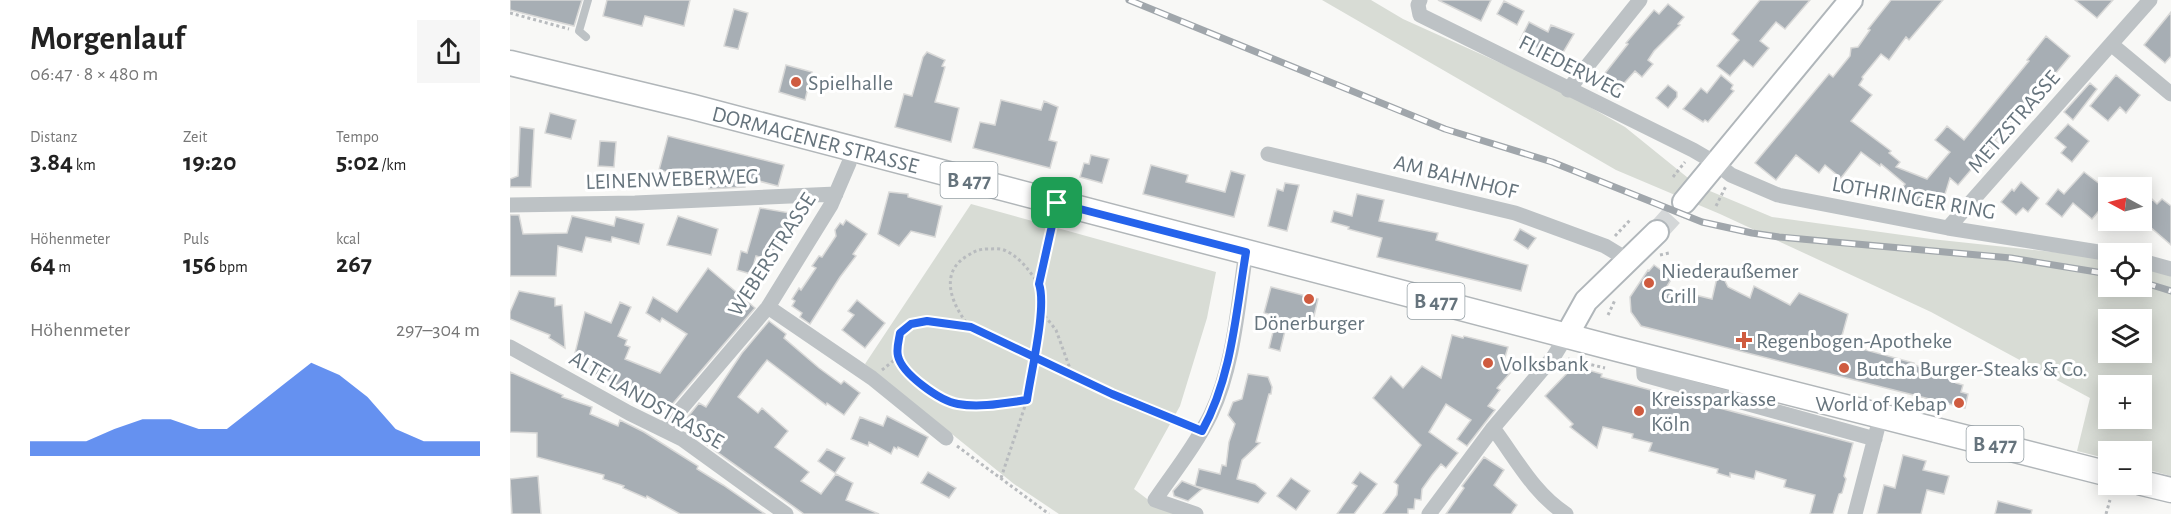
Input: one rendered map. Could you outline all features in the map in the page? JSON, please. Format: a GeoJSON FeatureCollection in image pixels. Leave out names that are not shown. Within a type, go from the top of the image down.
{"type":"FeatureCollection","features":[{"type":"Feature","properties":{"kind":"main road"},"geometry":{"type":"LineString","coordinates":[[1684,202],[1724,169],[1851,0]]}},
{"type":"Feature","properties":{"kind":"main road","name":"DORMAGENER STRASSE"},"geometry":{"type":"LineString","coordinates":[[510,63],[852,149],[1643,356],[2098,471]]}},
{"type":"Feature","properties":{"kind":"main road"},"geometry":{"type":"LineString","coordinates":[[1567,335],[1586,301],[1657,232]]}},
{"type":"Feature","properties":{"kind":"main road"},"geometry":{"type":"LineString","coordinates":[[2152,485],[2171,490]]}},
{"type":"Feature","properties":{"kind":"street","name":"FLIEDERWEG"},"geometry":{"type":"LineString","coordinates":[[1420,0],[1418,5],[1420,15],[1693,150],[1724,169]]}},
{"type":"Feature","properties":{"kind":"street"},"geometry":{"type":"LineString","coordinates":[[1568,90],[1640,0]]}},
{"type":"Feature","properties":{"kind":"street","name":"METZSTRASSE"},"geometry":{"type":"LineString","coordinates":[[1948,228],[2150,0]]}},
{"type":"Feature","properties":{"kind":"street"},"geometry":{"type":"LineString","coordinates":[[2110,44],[2171,94]]}},
{"type":"Feature","properties":{"kind":"street","name":"WEBERSTRASSE"},"geometry":{"type":"LineString","coordinates":[[664,429],[768,307],[803,253],[836,194],[849,163],[852,149]]}},
{"type":"Feature","properties":{"kind":"street","name":"AM BAHNHOF"},"geometry":{"type":"LineString","coordinates":[[1268,154],[1515,213],[1605,246],[1628,260]]}},
{"type":"Feature","properties":{"kind":"street","name":"LOTHRINGER RING"},"geometry":{"type":"LineString","coordinates":[[1724,169],[1778,195],[1948,228],[2098,252]]}},
{"type":"Feature","properties":{"kind":"street","name":"LEINENWEBERWEG"},"geometry":{"type":"LineString","coordinates":[[510,205],[662,202],[836,194]]}},
{"type":"Feature","properties":{"kind":"street"},"geometry":{"type":"LineString","coordinates":[[1196,514],[1155,500],[1211,414],[1223,381],[1229,354],[1246,252]]}},
{"type":"Feature","properties":{"kind":"street"},"geometry":{"type":"LineString","coordinates":[[2152,264],[2171,269]]}},
{"type":"Feature","properties":{"kind":"street"},"geometry":{"type":"LineString","coordinates":[[768,307],[872,378],[946,438]]}},
{"type":"Feature","properties":{"kind":"street"},"geometry":{"type":"LineString","coordinates":[[1429,514],[1493,428],[1554,356],[1567,335]]}},
{"type":"Feature","properties":{"kind":"street","name":"ALTE LANDSTRASSE"},"geometry":{"type":"LineString","coordinates":[[511,347],[697,449],[786,514]]}},
{"type":"Feature","properties":{"kind":"street"},"geometry":{"type":"LineString","coordinates":[[1643,356],[1644,375],[1875,439]]}},
{"type":"Feature","properties":{"kind":"street"},"geometry":{"type":"LineString","coordinates":[[1855,514],[1881,415]]}},
{"type":"Feature","properties":{"kind":"street"},"geometry":{"type":"LineString","coordinates":[[1493,428],[1536,487],[1553,506],[1566,514]]}},
{"type":"Feature","properties":{"kind":"lane"},"geometry":{"type":"LineString","coordinates":[[586,37],[579,31],[588,0]]}},
{"type":"Feature","properties":{"kind":"path"},"geometry":{"type":"LineString","coordinates":[[510,13],[579,31]]}},
{"type":"Feature","properties":{"kind":"path"},"geometry":{"type":"LineString","coordinates":[[1673,177],[1693,150]]}},
{"type":"Feature","properties":{"kind":"path"},"geometry":{"type":"LineString","coordinates":[[1716,206],[1724,169]]}},
{"type":"Feature","properties":{"kind":"path"},"geometry":{"type":"LineString","coordinates":[[1039,284],[1057,203]]}},
{"type":"Feature","properties":{"kind":"path"},"geometry":{"type":"LineString","coordinates":[[1605,246],[1631,219]]}},
{"type":"Feature","properties":{"kind":"path"},"geometry":{"type":"LineString","coordinates":[[971,327],[959,314],[951,292],[950,277],[957,262],[978,249],[1004,249],[1019,259],[1039,284],[1042,294],[1027,400],[1001,479]]}},
{"type":"Feature","properties":{"kind":"path"},"geometry":{"type":"LineString","coordinates":[[1041,311],[1056,330],[1072,376]]}},
{"type":"Feature","properties":{"kind":"path"},"geometry":{"type":"LineString","coordinates":[[1027,400],[998,404],[956,404],[927,389],[908,373],[898,357],[900,333],[911,324],[927,321],[971,327],[1072,376],[1202,431]]}},
{"type":"Feature","properties":{"kind":"path"},"geometry":{"type":"LineString","coordinates":[[1554,356],[1607,368]]}},
{"type":"Feature","properties":{"kind":"path"},"geometry":{"type":"LineString","coordinates":[[946,438],[1049,514]]}},
{"type":"Feature","properties":{"kind":"path"},"geometry":{"type":"LineString","coordinates":[[2106,514],[2110,500]]}},
{"type":"Feature","properties":{"kind":"shaded area"},"geometry":{"type":"Polygon","coordinates":[[[1322,0],[1371,0],[1403,19],[1560,90],[1625,127],[1698,186],[1772,217],[1931,239],[2098,257],[2098,297],[2152,297],[2152,269],[2171,274],[2171,476],[2152,471],[2152,441],[2098,441],[2098,456],[2077,451],[2090,398],[1931,312],[1720,214],[1616,170],[1322,0]]]}},
{"type":"Feature","properties":{"kind":"shaded area"},"geometry":{"type":"Polygon","coordinates":[[[971,204],[1216,272],[1207,318],[1180,406],[1134,489],[1155,505],[1177,514],[1059,514],[1014,484],[865,364],[971,204]]]}},
{"type":"Feature","properties":{"kind":"building"},"geometry":{"type":"Polygon","coordinates":[[[510,0],[582,0],[574,26],[510,10],[510,0]]]}},
{"type":"Feature","properties":{"kind":"building"},"geometry":{"type":"Polygon","coordinates":[[[607,0],[690,0],[684,26],[645,16],[642,26],[603,16],[607,0]]]}},
{"type":"Feature","properties":{"kind":"building"},"geometry":{"type":"Polygon","coordinates":[[[1438,0],[1491,0],[1481,21],[1438,0]]]}},
{"type":"Feature","properties":{"kind":"building"},"geometry":{"type":"Polygon","coordinates":[[[1760,0],[1810,0],[1785,29],[1776,22],[1760,41],[1769,48],[1753,67],[1744,60],[1730,76],[1717,66],[1739,40],[1732,34],[1760,0]]]}},
{"type":"Feature","properties":{"kind":"building"},"geometry":{"type":"Polygon","coordinates":[[[1891,0],[1943,0],[1909,40],[1906,37],[1889,60],[1881,54],[1862,77],[1859,85],[1872,95],[1851,121],[1891,151],[1889,153],[1900,162],[1896,167],[1927,179],[1950,152],[1935,140],[1947,126],[1964,140],[2029,61],[2027,60],[2046,36],[2070,56],[1995,140],[1998,143],[1984,159],[1982,157],[1958,185],[1950,178],[1941,207],[1921,204],[1920,207],[1893,198],[1905,184],[1881,164],[1880,166],[1861,152],[1841,178],[1825,165],[1819,173],[1796,155],[1776,180],[1755,163],[1829,74],[1833,77],[1850,56],[1851,48],[1858,47],[1870,30],[1868,29],[1891,0]]]}},
{"type":"Feature","properties":{"kind":"building"},"geometry":{"type":"Polygon","coordinates":[[[2075,0],[2113,0],[2097,18],[2075,0]]]}},
{"type":"Feature","properties":{"kind":"building"},"geometry":{"type":"Polygon","coordinates":[[[1504,1],[1524,11],[1517,25],[1497,14],[1504,1]]]}},
{"type":"Feature","properties":{"kind":"building"},"geometry":{"type":"Polygon","coordinates":[[[1668,4],[1684,17],[1678,24],[1680,25],[1654,51],[1648,60],[1653,64],[1642,77],[1635,71],[1618,90],[1602,77],[1628,44],[1626,43],[1654,10],[1659,14],[1668,4]]]}},
{"type":"Feature","properties":{"kind":"building"},"geometry":{"type":"Polygon","coordinates":[[[734,9],[748,13],[738,49],[724,46],[734,9]]]}},
{"type":"Feature","properties":{"kind":"building"},"geometry":{"type":"Polygon","coordinates":[[[2171,12],[2171,56],[2165,63],[2144,45],[2171,12]]]}},
{"type":"Feature","properties":{"kind":"building"},"geometry":{"type":"Polygon","coordinates":[[[1529,22],[1548,32],[1551,25],[1574,34],[1561,56],[1558,54],[1556,57],[1520,40],[1529,22]]]}},
{"type":"Feature","properties":{"kind":"building"},"geometry":{"type":"Polygon","coordinates":[[[927,52],[945,60],[935,102],[959,108],[951,142],[895,127],[904,94],[912,96],[923,57],[927,52]]]}},
{"type":"Feature","properties":{"kind":"building","name":"Spielhalle"},"geometry":{"type":"Polygon","coordinates":[[[786,65],[812,72],[805,100],[779,92],[786,65]]]}},
{"type":"Feature","properties":{"kind":"building"},"geometry":{"type":"Polygon","coordinates":[[[1721,75],[1733,85],[1731,89],[1734,91],[1708,122],[1705,120],[1703,122],[1683,109],[1701,88],[1707,93],[1721,75]]]}},
{"type":"Feature","properties":{"kind":"building"},"geometry":{"type":"Polygon","coordinates":[[[2116,75],[2140,95],[2126,113],[2120,107],[2108,121],[2090,106],[2116,75]]]}},
{"type":"Feature","properties":{"kind":"building"},"geometry":{"type":"Polygon","coordinates":[[[2090,83],[2097,89],[2073,120],[2064,112],[2090,83]]]}},
{"type":"Feature","properties":{"kind":"building"},"geometry":{"type":"Polygon","coordinates":[[[1668,85],[1677,92],[1677,97],[1668,108],[1656,98],[1668,85]]]}},
{"type":"Feature","properties":{"kind":"building"},"geometry":{"type":"Polygon","coordinates":[[[1001,100],[1041,110],[1044,101],[1058,107],[1049,140],[1057,142],[1050,168],[973,148],[980,122],[995,125],[1001,100]]]}},
{"type":"Feature","properties":{"kind":"building"},"geometry":{"type":"Polygon","coordinates":[[[550,113],[576,120],[571,139],[545,133],[550,113]]]}},
{"type":"Feature","properties":{"kind":"building"},"geometry":{"type":"Polygon","coordinates":[[[2068,124],[2089,141],[2072,162],[2061,153],[2066,147],[2055,138],[2068,124]]]}},
{"type":"Feature","properties":{"kind":"building"},"geometry":{"type":"Polygon","coordinates":[[[520,127],[534,129],[531,187],[510,187],[510,179],[518,176],[520,127]]]}},
{"type":"Feature","properties":{"kind":"building"},"geometry":{"type":"Polygon","coordinates":[[[668,136],[784,165],[778,186],[747,178],[745,187],[709,189],[710,183],[659,170],[668,136]]]}},
{"type":"Feature","properties":{"kind":"building"},"geometry":{"type":"Polygon","coordinates":[[[600,141],[616,142],[614,167],[598,166],[600,141]]]}},
{"type":"Feature","properties":{"kind":"building"},"geometry":{"type":"Polygon","coordinates":[[[1091,155],[1109,159],[1102,183],[1080,177],[1084,163],[1089,164],[1091,155]]]}},
{"type":"Feature","properties":{"kind":"building"},"geometry":{"type":"Polygon","coordinates":[[[1151,165],[1188,175],[1186,182],[1225,192],[1231,171],[1245,175],[1234,217],[1143,194],[1151,165]]]}},
{"type":"Feature","properties":{"kind":"building"},"geometry":{"type":"Polygon","coordinates":[[[2084,172],[2098,183],[2098,212],[2092,219],[2073,203],[2062,217],[2046,204],[2058,189],[2064,194],[2084,172]]]}},
{"type":"Feature","properties":{"kind":"building"},"geometry":{"type":"Polygon","coordinates":[[[2021,182],[2039,198],[2028,212],[2023,208],[2016,215],[2001,202],[2021,182]]]}},
{"type":"Feature","properties":{"kind":"building"},"geometry":{"type":"Polygon","coordinates":[[[1285,183],[1299,185],[1287,231],[1268,226],[1277,189],[1283,191],[1285,183]]]}},
{"type":"Feature","properties":{"kind":"building"},"geometry":{"type":"Polygon","coordinates":[[[889,192],[908,194],[908,197],[942,206],[935,237],[911,231],[899,246],[878,234],[889,192]]]}},
{"type":"Feature","properties":{"kind":"building"},"geometry":{"type":"Polygon","coordinates":[[[1357,194],[1384,200],[1379,221],[1438,233],[1436,240],[1528,265],[1521,291],[1377,257],[1382,238],[1331,222],[1334,211],[1352,216],[1357,194]]]}},
{"type":"Feature","properties":{"kind":"building"},"geometry":{"type":"Polygon","coordinates":[[[2152,199],[2157,204],[2162,199],[2171,206],[2171,245],[2152,229],[2152,199]]]}},
{"type":"Feature","properties":{"kind":"building"},"geometry":{"type":"Polygon","coordinates":[[[760,208],[796,214],[789,241],[780,239],[774,261],[756,256],[751,274],[737,270],[741,251],[747,253],[760,208]]]}},
{"type":"Feature","properties":{"kind":"building"},"geometry":{"type":"Polygon","coordinates":[[[510,215],[519,215],[523,234],[567,233],[572,216],[614,226],[616,217],[644,224],[639,244],[612,237],[611,242],[586,237],[582,252],[558,246],[556,276],[510,276],[510,215]]]}},
{"type":"Feature","properties":{"kind":"building"},"geometry":{"type":"Polygon","coordinates":[[[678,216],[718,229],[711,255],[667,245],[678,216]]]}},
{"type":"Feature","properties":{"kind":"building"},"geometry":{"type":"Polygon","coordinates":[[[846,220],[867,234],[853,254],[856,256],[810,324],[800,317],[802,313],[792,306],[795,301],[792,299],[816,268],[812,266],[819,256],[822,257],[836,236],[835,230],[840,223],[843,225],[846,220]]]}},
{"type":"Feature","properties":{"kind":"building"},"geometry":{"type":"Polygon","coordinates":[[[1520,229],[1536,238],[1528,249],[1514,240],[1520,229]]]}},
{"type":"Feature","properties":{"kind":"building"},"geometry":{"type":"Polygon","coordinates":[[[1654,265],[1672,278],[1664,291],[1694,299],[1695,295],[1712,299],[1719,269],[1728,287],[1750,298],[1754,286],[1790,305],[1799,293],[1848,314],[1840,343],[1958,377],[1956,383],[1963,385],[1961,392],[1968,394],[1965,408],[1641,326],[1631,312],[1630,297],[1654,265]]]}},
{"type":"Feature","properties":{"kind":"building"},"geometry":{"type":"Polygon","coordinates":[[[708,268],[755,308],[669,408],[589,371],[593,363],[575,353],[585,312],[611,323],[620,302],[631,307],[618,336],[627,340],[625,345],[630,347],[625,359],[660,373],[687,334],[662,318],[660,322],[646,313],[653,297],[677,312],[708,268]]]}},
{"type":"Feature","properties":{"kind":"building"},"geometry":{"type":"Polygon","coordinates":[[[1271,287],[1318,299],[1312,325],[1288,319],[1280,351],[1269,348],[1277,316],[1264,313],[1271,287]]]}},
{"type":"Feature","properties":{"kind":"building"},"geometry":{"type":"Polygon","coordinates":[[[519,291],[555,298],[555,306],[562,305],[565,348],[549,338],[550,335],[510,319],[510,312],[519,291]]]}},
{"type":"Feature","properties":{"kind":"building"},"geometry":{"type":"Polygon","coordinates":[[[857,300],[885,323],[865,348],[842,330],[854,315],[848,311],[857,300]]]}},
{"type":"Feature","properties":{"kind":"building"},"geometry":{"type":"Polygon","coordinates":[[[769,321],[786,334],[784,338],[819,368],[841,384],[844,381],[860,393],[844,415],[827,403],[826,405],[767,360],[738,397],[758,413],[762,408],[788,431],[775,447],[809,472],[801,481],[821,494],[836,474],[853,483],[846,500],[879,514],[804,514],[703,442],[708,434],[686,419],[699,403],[706,407],[742,353],[769,321]]]}},
{"type":"Feature","properties":{"kind":"building"},"geometry":{"type":"Polygon","coordinates":[[[1452,335],[1508,347],[1502,367],[1510,373],[1497,388],[1500,390],[1488,406],[1495,410],[1467,446],[1457,439],[1471,420],[1446,404],[1429,432],[1458,453],[1446,468],[1441,464],[1422,489],[1421,500],[1415,499],[1414,509],[1408,509],[1408,514],[1383,514],[1397,495],[1398,485],[1394,482],[1421,445],[1373,398],[1391,376],[1403,388],[1422,366],[1441,378],[1452,335]]]}},
{"type":"Feature","properties":{"kind":"building"},"geometry":{"type":"Polygon","coordinates":[[[1574,366],[1602,374],[1601,377],[1853,443],[1844,476],[1846,479],[1833,514],[1810,514],[1815,495],[1784,487],[1786,480],[1756,471],[1754,479],[1730,473],[1730,477],[1717,473],[1718,469],[1649,451],[1652,443],[1632,438],[1633,434],[1603,427],[1597,448],[1570,427],[1573,424],[1545,396],[1574,366]]]}},
{"type":"Feature","properties":{"kind":"building"},"geometry":{"type":"Polygon","coordinates":[[[510,372],[563,395],[562,397],[592,407],[590,414],[618,426],[620,420],[644,432],[698,466],[697,469],[765,514],[680,514],[647,496],[646,498],[623,488],[624,486],[603,479],[604,475],[537,457],[537,433],[510,432],[510,372]]]}},
{"type":"Feature","properties":{"kind":"building"},"geometry":{"type":"Polygon","coordinates":[[[1248,374],[1268,377],[1272,387],[1256,442],[1260,443],[1242,460],[1237,479],[1255,484],[1266,493],[1258,503],[1195,486],[1199,469],[1220,474],[1222,465],[1226,466],[1229,442],[1235,424],[1228,415],[1233,402],[1242,399],[1248,374]]]}},
{"type":"Feature","properties":{"kind":"building"},"geometry":{"type":"Polygon","coordinates":[[[887,416],[928,437],[918,457],[898,447],[897,449],[894,447],[891,454],[869,442],[868,446],[851,439],[860,417],[883,426],[887,416]]]}},
{"type":"Feature","properties":{"kind":"building"},"geometry":{"type":"Polygon","coordinates":[[[827,449],[845,458],[835,473],[818,461],[827,449]]]}},
{"type":"Feature","properties":{"kind":"building"},"geometry":{"type":"Polygon","coordinates":[[[1903,455],[1926,461],[1923,470],[1949,476],[1944,494],[1927,490],[1921,514],[1877,514],[1884,485],[1895,488],[1903,455]]]}},
{"type":"Feature","properties":{"kind":"building"},"geometry":{"type":"Polygon","coordinates":[[[1484,457],[1504,470],[1494,485],[1517,505],[1511,514],[1446,514],[1464,488],[1462,486],[1484,457]]]}},
{"type":"Feature","properties":{"kind":"building"},"geometry":{"type":"Polygon","coordinates":[[[928,472],[956,488],[949,498],[921,483],[928,472]]]}},
{"type":"Feature","properties":{"kind":"building"},"geometry":{"type":"Polygon","coordinates":[[[1360,472],[1377,484],[1354,514],[1337,514],[1357,486],[1352,483],[1360,472]]]}},
{"type":"Feature","properties":{"kind":"building"},"geometry":{"type":"Polygon","coordinates":[[[538,476],[541,514],[512,514],[510,479],[538,476]]]}},
{"type":"Feature","properties":{"kind":"building"},"geometry":{"type":"Polygon","coordinates":[[[1291,478],[1310,491],[1296,510],[1277,496],[1291,478]]]}},
{"type":"Feature","properties":{"kind":"building"},"geometry":{"type":"Polygon","coordinates":[[[1182,481],[1202,489],[1188,501],[1174,496],[1173,491],[1182,481]]]}},
{"type":"Feature","properties":{"kind":"building"},"geometry":{"type":"Polygon","coordinates":[[[1998,501],[2032,510],[2031,514],[1995,514],[1998,501]]]}},
{"type":"Feature","properties":{"kind":"tunnel"},"geometry":{"type":"LineString","coordinates":[[1657,232],[1684,202]]}},
{"type":"Feature","properties":{"kind":"railway"},"geometry":{"type":"LineString","coordinates":[[1129,0],[1445,129],[1552,162],[1702,222],[1779,237],[2011,258],[2098,272]]}},
{"type":"Feature","properties":{"kind":"railway"},"geometry":{"type":"LineString","coordinates":[[2152,285],[2171,291]]}},
{"type":"Feature","properties":{"kind":"place","name":"Spielhalle"},"geometry":{"type":"Point","coordinates":[796,82]}},
{"type":"Feature","properties":{"kind":"place","name":"Niederaußemer Grill"},"geometry":{"type":"Point","coordinates":[1649,283]}},
{"type":"Feature","properties":{"kind":"place","name":"Dönerburger"},"geometry":{"type":"Point","coordinates":[1309,299]}},
{"type":"Feature","properties":{"kind":"place","name":"Regenbogen-Apotheke"},"geometry":{"type":"Point","coordinates":[1744,340]}},
{"type":"Feature","properties":{"kind":"place","name":"Volksbank"},"geometry":{"type":"Point","coordinates":[1488,363]}},
{"type":"Feature","properties":{"kind":"place","name":"Butcha Burger-Steaks & Co."},"geometry":{"type":"Point","coordinates":[1844,368]}},
{"type":"Feature","properties":{"kind":"place","name":"World of Kebap"},"geometry":{"type":"Point","coordinates":[1959,403]}},
{"type":"Feature","properties":{"kind":"place","name":"Kreissparkasse Köln"},"geometry":{"type":"Point","coordinates":[1639,411]}},
{"type":"Feature","properties":{"kind":"route"},"geometry":{"type":"LineString","coordinates":[[1057,203],[1039,284],[1042,294],[1041,311],[1033,357],[1027,400],[998,404],[956,404],[927,389],[908,373],[898,357],[898,343],[900,333],[911,324],[927,321],[971,327],[1033,357],[1112,394],[1202,431],[1223,381],[1246,252],[1057,203]]}}]}
